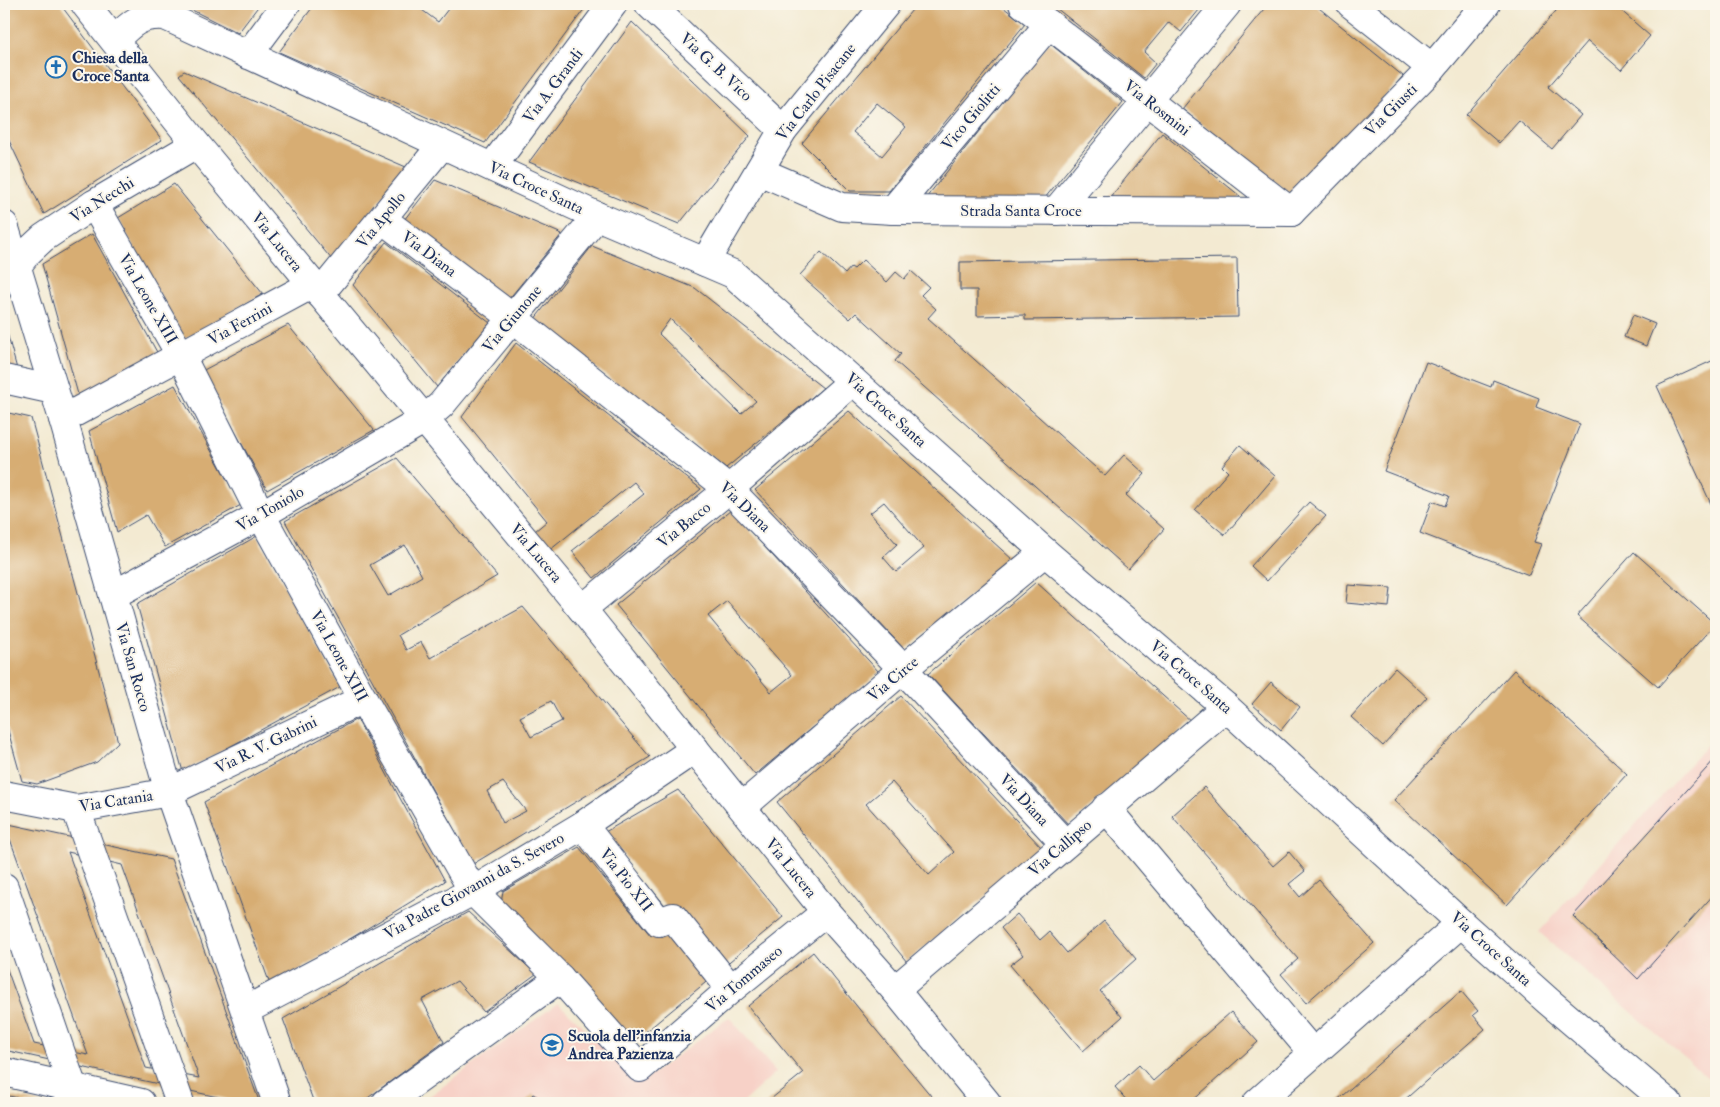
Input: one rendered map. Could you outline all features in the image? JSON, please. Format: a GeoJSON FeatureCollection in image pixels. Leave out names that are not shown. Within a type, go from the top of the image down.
{"type":"FeatureCollection","features":[{"type":"Feature","properties":{"kind":"street","name":"Via Lucera"},"geometry":{"type":"LineString","coordinates":[[85,4],[196,144],[582,609],[826,912],[895,990],[986,1103]]}},
{"type":"Feature","properties":{"kind":"street"},"geometry":{"type":"LineString","coordinates":[[248,55],[286,4]]}},
{"type":"Feature","properties":{"kind":"street","name":"Via A. Grandi"},"geometry":{"type":"LineString","coordinates":[[492,167],[613,4]]}},
{"type":"Feature","properties":{"kind":"street","name":"Via G. B. Vico"},"geometry":{"type":"LineString","coordinates":[[649,4],[783,130]]}},
{"type":"Feature","properties":{"kind":"street","name":"Via Carlo Pisacane"},"geometry":{"type":"LineString","coordinates":[[705,262],[783,130],[886,4]]}},
{"type":"Feature","properties":{"kind":"street","name":"Via Rosmini"},"geometry":{"type":"LineString","coordinates":[[1023,4],[1291,212]]}},
{"type":"Feature","properties":{"kind":"street"},"geometry":{"type":"LineString","coordinates":[[1056,211],[1227,4]]}},
{"type":"Feature","properties":{"kind":"street"},"geometry":{"type":"LineString","coordinates":[[1351,4],[1432,68]]}},
{"type":"Feature","properties":{"kind":"street","name":"Via Giusti"},"geometry":{"type":"LineString","coordinates":[[1291,212],[1432,68],[1486,4]]}},
{"type":"Feature","properties":{"kind":"street","name":"Via Croce Santa"},"geometry":{"type":"LineString","coordinates":[[115,40],[136,20],[151,15],[165,16],[597,216],[732,274],[1045,552],[1226,706],[1461,923],[1548,1001],[1668,1103]]}},
{"type":"Feature","properties":{"kind":"street","name":"Vico Giolitti"},"geometry":{"type":"LineString","coordinates":[[893,210],[1049,24]]}},
{"type":"Feature","properties":{"kind":"street","name":"Via Necchi"},"geometry":{"type":"LineString","coordinates":[[10,275],[28,252],[43,238],[94,204],[196,144]]}},
{"type":"Feature","properties":{"kind":"street","name":"Via Apollo"},"geometry":{"type":"LineString","coordinates":[[316,290],[382,219],[442,145]]}},
{"type":"Feature","properties":{"kind":"street","name":"Strada Santa Croce"},"geometry":{"type":"LineString","coordinates":[[759,171],[842,207],[893,210],[1291,212]]}},
{"type":"Feature","properties":{"kind":"street","name":"Via Leone XIII"},"geometry":{"type":"LineString","coordinates":[[94,204],[181,356],[261,515],[362,699],[473,891],[560,978],[640,1068]]}},
{"type":"Feature","properties":{"kind":"street","name":"Via Giunone"},"geometry":{"type":"LineString","coordinates":[[425,419],[441,405],[597,216]]}},
{"type":"Feature","properties":{"kind":"street","name":"Via Diana"},"geometry":{"type":"LineString","coordinates":[[382,219],[513,318],[729,489],[904,669],[1064,844]]}},
{"type":"Feature","properties":{"kind":"street","name":"Via San Rocco"},"geometry":{"type":"LineString","coordinates":[[4,225],[10,275],[54,390],[63,419],[169,792],[277,1103]]}},
{"type":"Feature","properties":{"kind":"street","name":"Via Ferrini"},"geometry":{"type":"LineString","coordinates":[[63,419],[181,356],[316,290]]}},
{"type":"Feature","properties":{"kind":"street"},"geometry":{"type":"LineString","coordinates":[[4,379],[54,390]]}},
{"type":"Feature","properties":{"kind":"street","name":"Via Bacco"},"geometry":{"type":"LineString","coordinates":[[582,609],[729,489],[853,381]]}},
{"type":"Feature","properties":{"kind":"street","name":"Via Toniolo"},"geometry":{"type":"LineString","coordinates":[[112,595],[261,515],[425,419]]}},
{"type":"Feature","properties":{"kind":"street","name":"Via Circe"},"geometry":{"type":"LineString","coordinates":[[742,807],[1045,552]]}},
{"type":"Feature","properties":{"kind":"street","name":"Via R. V. Gabrini"},"geometry":{"type":"LineString","coordinates":[[169,792],[362,699]]}},
{"type":"Feature","properties":{"kind":"street","name":"Via Callipso"},"geometry":{"type":"LineString","coordinates":[[895,990],[1226,706]]}},
{"type":"Feature","properties":{"kind":"street","name":"Via Padre Giovanni da S. Severo"},"geometry":{"type":"LineString","coordinates":[[246,1010],[473,891],[583,825],[695,749]]}},
{"type":"Feature","properties":{"kind":"street","name":"Via Catania"},"geometry":{"type":"LineString","coordinates":[[4,794],[76,809],[169,792]]}},
{"type":"Feature","properties":{"kind":"street"},"geometry":{"type":"LineString","coordinates":[[1106,808],[1312,1053]]}},
{"type":"Feature","properties":{"kind":"street"},"geometry":{"type":"LineString","coordinates":[[76,809],[180,1103]]}},
{"type":"Feature","properties":{"kind":"street","name":"Via Pio XII"},"geometry":{"type":"LineString","coordinates":[[583,825],[659,922],[673,917],[731,988]]}},
{"type":"Feature","properties":{"kind":"street"},"geometry":{"type":"LineString","coordinates":[[4,887],[73,1088]]}},
{"type":"Feature","properties":{"kind":"street","name":"Via Tommaseo"},"geometry":{"type":"LineString","coordinates":[[640,1068],[731,988],[826,912]]}},
{"type":"Feature","properties":{"kind":"street"},"geometry":{"type":"LineString","coordinates":[[1257,1103],[1461,923]]}},
{"type":"Feature","properties":{"kind":"street"},"geometry":{"type":"LineString","coordinates":[[386,1103],[560,978]]}},
{"type":"Feature","properties":{"kind":"street"},"geometry":{"type":"LineString","coordinates":[[4,1072],[141,1103]]}},
{"type":"Feature","properties":{"kind":"shaded area"},"geometry":{"type":"Polygon","coordinates":[[[1716,735],[1716,1085],[1539,932],[1716,735]]]}},
{"type":"Feature","properties":{"kind":"shaded area","name":"Scuola dell'infanzia Andrea Pazienza"},"geometry":{"type":"Polygon","coordinates":[[[558,1003],[642,1082],[729,1017],[776,1072],[742,1103],[420,1103],[558,1003]]]}},
{"type":"Feature","properties":{"kind":"building","name":"Chiesa della Croce Santa"},"geometry":{"type":"Polygon","coordinates":[[[4,4],[60,4],[162,140],[44,214],[4,130],[4,4]]]}},
{"type":"Feature","properties":{"kind":"building"},"geometry":{"type":"Polygon","coordinates":[[[180,4],[260,4],[238,33],[180,4]]]}},
{"type":"Feature","properties":{"kind":"building"},"geometry":{"type":"Polygon","coordinates":[[[315,4],[414,4],[438,22],[452,4],[588,4],[485,143],[279,52],[315,4]]]}},
{"type":"Feature","properties":{"kind":"building"},"geometry":{"type":"Polygon","coordinates":[[[917,4],[999,4],[1025,24],[889,191],[850,191],[802,143],[917,4]],[[877,103],[853,132],[882,156],[906,127],[877,103]]]}},
{"type":"Feature","properties":{"kind":"building"},"geometry":{"type":"Polygon","coordinates":[[[1051,4],[1204,4],[1181,32],[1169,22],[1144,52],[1156,63],[1144,78],[1051,4]]]}},
{"type":"Feature","properties":{"kind":"building"},"geometry":{"type":"Polygon","coordinates":[[[1268,4],[1314,4],[1403,76],[1296,199],[1182,109],[1268,4]]]}},
{"type":"Feature","properties":{"kind":"building"},"geometry":{"type":"Polygon","coordinates":[[[1562,4],[1620,4],[1617,7],[1650,36],[1621,70],[1588,41],[1548,87],[1581,115],[1552,149],[1519,121],[1499,143],[1466,115],[1562,4]]]}},
{"type":"Feature","properties":{"kind":"building"},"geometry":{"type":"Polygon","coordinates":[[[632,22],[750,136],[679,224],[529,162],[632,22]]]}},
{"type":"Feature","properties":{"kind":"building"},"geometry":{"type":"Polygon","coordinates":[[[1049,43],[1123,102],[1040,204],[922,203],[1049,43]]]}},
{"type":"Feature","properties":{"kind":"building"},"geometry":{"type":"Polygon","coordinates":[[[184,71],[406,167],[333,261],[179,75],[184,71]]]}},
{"type":"Feature","properties":{"kind":"building"},"geometry":{"type":"Polygon","coordinates":[[[1162,133],[1240,196],[1236,206],[1105,204],[1162,133]]]}},
{"type":"Feature","properties":{"kind":"building"},"geometry":{"type":"Polygon","coordinates":[[[435,180],[562,234],[508,300],[404,220],[435,180]]]}},
{"type":"Feature","properties":{"kind":"building"},"geometry":{"type":"Polygon","coordinates":[[[174,184],[263,294],[184,339],[118,218],[174,184]]]}},
{"type":"Feature","properties":{"kind":"building"},"geometry":{"type":"Polygon","coordinates":[[[92,234],[158,354],[79,398],[42,264],[92,234]]]}},
{"type":"Feature","properties":{"kind":"building"},"geometry":{"type":"Polygon","coordinates":[[[386,242],[490,323],[437,387],[353,285],[386,242]]]}},
{"type":"Feature","properties":{"kind":"building"},"geometry":{"type":"Polygon","coordinates":[[[592,246],[695,288],[823,388],[726,468],[534,320],[592,246]],[[670,319],[659,334],[741,414],[756,401],[670,319]]]}},
{"type":"Feature","properties":{"kind":"building"},"geometry":{"type":"Polygon","coordinates":[[[821,252],[845,274],[851,267],[854,269],[863,260],[887,282],[896,272],[904,279],[911,271],[929,287],[921,295],[936,309],[928,318],[1105,476],[1124,455],[1145,474],[1126,495],[1164,529],[1128,569],[895,361],[901,354],[856,313],[850,319],[800,275],[821,252]]]}},
{"type":"Feature","properties":{"kind":"building"},"geometry":{"type":"Polygon","coordinates":[[[1237,258],[1238,317],[1025,320],[1025,315],[977,316],[977,290],[960,290],[960,262],[1237,258]]]}},
{"type":"Feature","properties":{"kind":"building"},"geometry":{"type":"Polygon","coordinates":[[[1633,315],[1655,324],[1646,346],[1624,337],[1633,315]]]}},
{"type":"Feature","properties":{"kind":"building"},"geometry":{"type":"Polygon","coordinates":[[[4,322],[17,369],[4,368],[4,322]]]}},
{"type":"Feature","properties":{"kind":"building"},"geometry":{"type":"Polygon","coordinates":[[[288,325],[374,430],[267,490],[202,371],[288,325]]]}},
{"type":"Feature","properties":{"kind":"building"},"geometry":{"type":"Polygon","coordinates":[[[516,343],[701,489],[594,578],[572,551],[644,494],[634,482],[550,550],[535,531],[547,521],[462,417],[516,343]]]}},
{"type":"Feature","properties":{"kind":"building"},"geometry":{"type":"Polygon","coordinates":[[[1716,359],[1716,501],[1711,504],[1657,386],[1716,359]]]}},
{"type":"Feature","properties":{"kind":"building"},"geometry":{"type":"Polygon","coordinates":[[[1426,362],[1491,387],[1493,380],[1539,398],[1536,407],[1580,424],[1534,542],[1541,544],[1529,575],[1420,533],[1432,501],[1445,506],[1449,496],[1384,471],[1426,362]]]}},
{"type":"Feature","properties":{"kind":"building"},"geometry":{"type":"Polygon","coordinates":[[[175,385],[241,505],[165,547],[146,515],[117,532],[89,431],[175,385]]]}},
{"type":"Feature","properties":{"kind":"building"},"geometry":{"type":"Polygon","coordinates":[[[849,411],[1013,560],[905,650],[755,490],[849,411]],[[884,502],[870,513],[897,544],[883,557],[896,572],[924,548],[884,502]]]}},
{"type":"Feature","properties":{"kind":"building"},"geometry":{"type":"Polygon","coordinates":[[[4,412],[31,418],[118,742],[97,762],[37,784],[22,781],[4,716],[4,412]]]}},
{"type":"Feature","properties":{"kind":"building"},"geometry":{"type":"Polygon","coordinates":[[[1240,445],[1275,476],[1225,535],[1195,510],[1228,472],[1222,466],[1240,445]]]}},
{"type":"Feature","properties":{"kind":"building"},"geometry":{"type":"Polygon","coordinates":[[[397,458],[497,576],[398,635],[406,650],[421,642],[430,658],[523,607],[650,757],[473,864],[285,521],[397,458]],[[405,545],[370,565],[388,596],[422,576],[405,545]],[[551,701],[520,717],[531,737],[562,721],[551,701]],[[503,782],[487,791],[503,823],[526,811],[503,782]]]}},
{"type":"Feature","properties":{"kind":"building"},"geometry":{"type":"Polygon","coordinates":[[[1309,502],[1326,516],[1267,581],[1251,566],[1309,502]]]}},
{"type":"Feature","properties":{"kind":"building"},"geometry":{"type":"Polygon","coordinates":[[[731,510],[879,672],[755,775],[616,605],[731,510]],[[727,601],[708,616],[771,692],[792,675],[727,601]]]}},
{"type":"Feature","properties":{"kind":"building"},"geometry":{"type":"Polygon","coordinates":[[[257,536],[340,687],[183,772],[137,604],[257,536]]]}},
{"type":"Feature","properties":{"kind":"building"},"geometry":{"type":"Polygon","coordinates":[[[1634,552],[1715,624],[1658,687],[1577,616],[1634,552]]]}},
{"type":"Feature","properties":{"kind":"building"},"geometry":{"type":"Polygon","coordinates":[[[1036,582],[1192,722],[1069,825],[928,674],[1036,582]]]}},
{"type":"Feature","properties":{"kind":"building"},"geometry":{"type":"Polygon","coordinates":[[[1348,585],[1391,588],[1389,607],[1346,603],[1348,585]]]}},
{"type":"Feature","properties":{"kind":"building"},"geometry":{"type":"Polygon","coordinates":[[[1395,668],[1427,697],[1383,746],[1351,717],[1395,668]]]}},
{"type":"Feature","properties":{"kind":"building"},"geometry":{"type":"Polygon","coordinates":[[[1514,670],[1627,774],[1507,905],[1394,800],[1514,670]]]}},
{"type":"Feature","properties":{"kind":"building"},"geometry":{"type":"Polygon","coordinates":[[[1271,682],[1300,707],[1281,730],[1252,704],[1271,682]]]}},
{"type":"Feature","properties":{"kind":"building"},"geometry":{"type":"Polygon","coordinates":[[[901,696],[1042,848],[907,962],[777,802],[901,696]],[[892,782],[866,804],[929,875],[954,852],[892,782]]]}},
{"type":"Feature","properties":{"kind":"building"},"geometry":{"type":"Polygon","coordinates":[[[357,719],[445,881],[271,987],[204,802],[357,719]]]}},
{"type":"Feature","properties":{"kind":"building"},"geometry":{"type":"Polygon","coordinates":[[[1716,758],[1716,892],[1638,979],[1573,916],[1716,758]]]}},
{"type":"Feature","properties":{"kind":"building"},"geometry":{"type":"Polygon","coordinates":[[[1204,787],[1273,866],[1289,852],[1305,871],[1289,884],[1300,897],[1319,880],[1374,943],[1306,1003],[1281,974],[1298,959],[1172,816],[1204,787]]]}},
{"type":"Feature","properties":{"kind":"building"},"geometry":{"type":"Polygon","coordinates":[[[678,790],[783,917],[724,966],[673,915],[605,832],[678,790]]]}},
{"type":"Feature","properties":{"kind":"building"},"geometry":{"type":"Polygon","coordinates":[[[4,823],[171,859],[259,1101],[258,1103],[245,1103],[4,1050],[4,961],[34,1044],[88,1055],[10,839],[4,837],[4,823]],[[68,852],[146,1068],[199,1078],[122,865],[68,852]]]}},
{"type":"Feature","properties":{"kind":"building"},"geometry":{"type":"Polygon","coordinates":[[[579,847],[651,936],[667,923],[711,978],[626,1048],[501,904],[503,891],[579,847]]]}},
{"type":"Feature","properties":{"kind":"building"},"geometry":{"type":"Polygon","coordinates":[[[468,912],[536,974],[484,1012],[457,981],[422,1000],[444,1042],[361,1103],[314,1103],[283,1019],[468,912]]]}},
{"type":"Feature","properties":{"kind":"building"},"geometry":{"type":"Polygon","coordinates":[[[1017,914],[1040,940],[1049,932],[1067,953],[1104,921],[1136,959],[1100,991],[1122,1017],[1083,1051],[1010,965],[1023,955],[1001,928],[1017,914]]]}},
{"type":"Feature","properties":{"kind":"building"},"geometry":{"type":"Polygon","coordinates":[[[813,952],[937,1103],[766,1103],[803,1073],[748,1006],[813,952]]]}},
{"type":"Feature","properties":{"kind":"building"},"geometry":{"type":"Polygon","coordinates":[[[1461,991],[1478,1011],[1473,1015],[1485,1029],[1401,1103],[1334,1103],[1461,991]]]}},
{"type":"Feature","properties":{"kind":"building"},"geometry":{"type":"Polygon","coordinates":[[[1231,1012],[1258,1042],[1190,1103],[1129,1103],[1115,1087],[1139,1065],[1153,1081],[1231,1012]]]}},
{"type":"Feature","properties":{"kind":"building"},"geometry":{"type":"Polygon","coordinates":[[[533,1094],[548,1103],[524,1103],[533,1094]]]}},
{"type":"Feature","properties":{"kind":"building"},"geometry":{"type":"Polygon","coordinates":[[[4,1095],[38,1102],[38,1103],[4,1103],[4,1095]]]}},
{"type":"Feature","properties":{"kind":"place","name":"Chiesa della Croce Santa"},"geometry":{"type":"Point","coordinates":[56,67]}},
{"type":"Feature","properties":{"kind":"place","name":"Scuola dell'infanzia Andrea Pazienza"},"geometry":{"type":"Point","coordinates":[552,1045]}}]}
